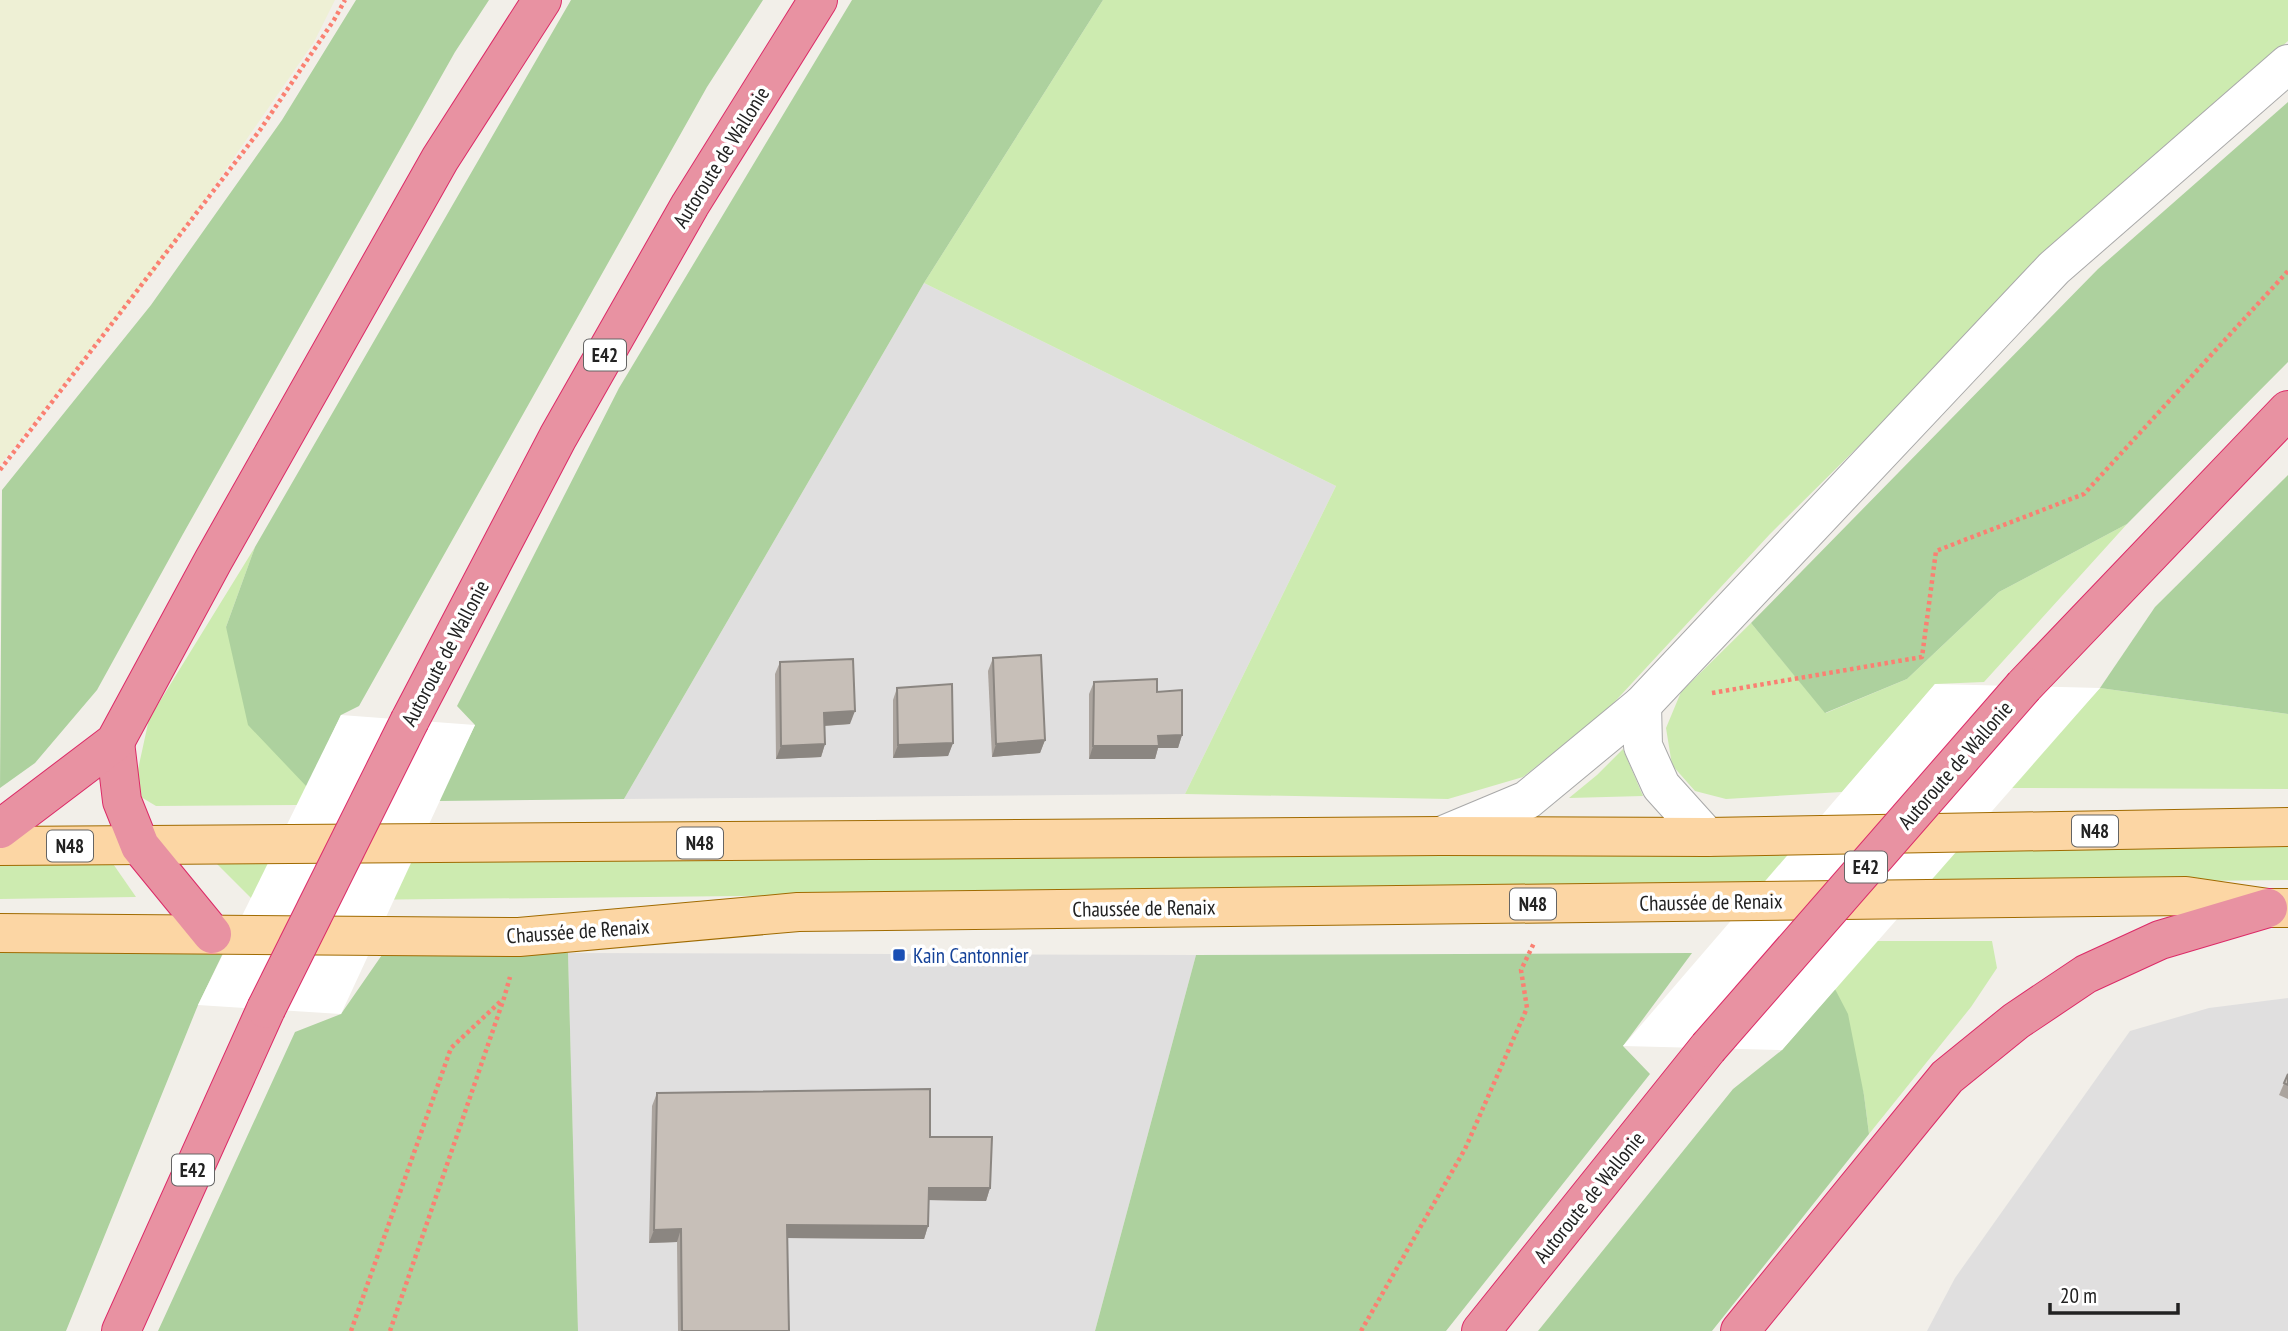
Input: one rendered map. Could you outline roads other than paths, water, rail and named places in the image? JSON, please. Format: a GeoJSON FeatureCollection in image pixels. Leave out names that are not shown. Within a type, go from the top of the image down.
{"type":"FeatureCollection","features":[{"type":"Feature","properties":{"kind":"highway"},"geometry":{"type":"LineString","coordinates":[[0,829],[115,742],[213,561],[440,159],[542,0]]}},
{"type":"Feature","properties":{"kind":"highway","name":"Autoroute de Wallonie"},"geometry":{"type":"LineString","coordinates":[[121,1331],[266,1009],[410,720],[585,390],[690,205],[818,0]]}},
{"type":"Feature","properties":{"kind":"highway","name":"Autoroute de Wallonie"},"geometry":{"type":"LineString","coordinates":[[1481,1331],[1708,1048],[2024,686],[2288,410]]}},
{"type":"Feature","properties":{"kind":"highway"},"geometry":{"type":"LineString","coordinates":[[115,742],[122,801],[140,846],[200,916],[212,934]]}},
{"type":"Feature","properties":{"kind":"highway"},"geometry":{"type":"LineString","coordinates":[[1740,1331],[1947,1077],[2016,1021],[2086,974],[2160,940],[2278,908]]}},
{"type":"Feature","properties":{"kind":"main road","name":"N48"},"geometry":{"type":"LineString","coordinates":[[0,846],[1441,836],[1707,837],[2288,827]]}},
{"type":"Feature","properties":{"kind":"main road","name":"Chaussée de Renaix"},"geometry":{"type":"LineString","coordinates":[[0,933],[519,937],[797,912],[2186,896],[2278,908]]}},
{"type":"Feature","properties":{"kind":"street"},"geometry":{"type":"LineString","coordinates":[[1441,836],[1527,800],[1642,705],[2054,268],[2288,64]]}},
{"type":"Feature","properties":{"kind":"street"},"geometry":{"type":"LineString","coordinates":[[1642,705],[1643,746],[1661,786],[1707,837]]}},
{"type":"Feature","properties":{"kind":"place","name":"Kain Cantonnier"},"geometry":{"type":"Point","coordinates":[899,955]}}]}
